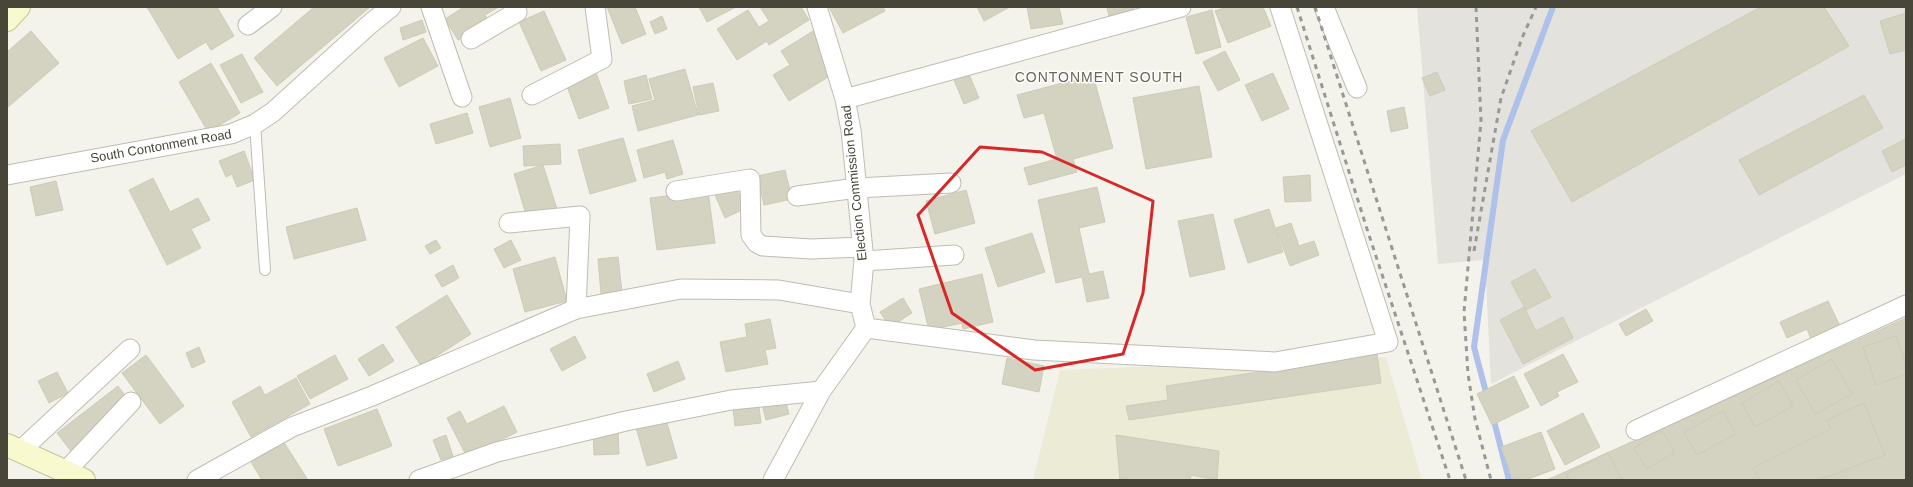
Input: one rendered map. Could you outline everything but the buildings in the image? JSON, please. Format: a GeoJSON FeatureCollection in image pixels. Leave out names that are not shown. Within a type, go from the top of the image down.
{"type":"FeatureCollection","features":[{"type":"Feature","properties":{"kind":"main road"},"geometry":{"type":"LineString","coordinates":[[7,20],[19,7]]}},
{"type":"Feature","properties":{"kind":"main road"},"geometry":{"type":"LineString","coordinates":[[14,448],[75,475]]}},
{"type":"Feature","properties":{"kind":"street"},"geometry":{"type":"LineString","coordinates":[[248,25],[272,7]]}},
{"type":"Feature","properties":{"kind":"street","name":"South Contonment Road"},"geometry":{"type":"LineString","coordinates":[[7,175],[231,134],[255,124],[273,112],[370,24],[391,7]]}},
{"type":"Feature","properties":{"kind":"street"},"geometry":{"type":"LineString","coordinates":[[431,7],[462,98]]}},
{"type":"Feature","properties":{"kind":"street"},"geometry":{"type":"LineString","coordinates":[[472,38],[517,12],[513,7]]}},
{"type":"Feature","properties":{"kind":"street"},"geometry":{"type":"LineString","coordinates":[[532,95],[602,59],[595,7]]}},
{"type":"Feature","properties":{"kind":"street","name":"Election Commission Road"},"geometry":{"type":"LineString","coordinates":[[817,7],[845,99],[851,130],[863,254],[860,304],[866,328]]}},
{"type":"Feature","properties":{"kind":"street"},"geometry":{"type":"LineString","coordinates":[[845,99],[1181,7]]}},
{"type":"Feature","properties":{"kind":"street"},"geometry":{"type":"LineString","coordinates":[[773,480],[821,391],[866,328],[1034,350],[1275,362],[1388,342],[1280,7]]}},
{"type":"Feature","properties":{"kind":"street"},"geometry":{"type":"LineString","coordinates":[[1324,7],[1357,88]]}},
{"type":"Feature","properties":{"kind":"street"},"geometry":{"type":"LineString","coordinates":[[676,191],[750,179],[751,235],[757,243],[763,246],[863,254],[954,255]]}},
{"type":"Feature","properties":{"kind":"street"},"geometry":{"type":"LineString","coordinates":[[797,196],[857,188],[951,183]]}},
{"type":"Feature","properties":{"kind":"street"},"geometry":{"type":"LineString","coordinates":[[509,223],[580,216],[576,309]]}},
{"type":"Feature","properties":{"kind":"street"},"geometry":{"type":"LineString","coordinates":[[197,480],[292,427],[372,396],[576,309],[681,289],[779,290],[860,304]]}},
{"type":"Feature","properties":{"kind":"street"},"geometry":{"type":"LineString","coordinates":[[1636,430],[1906,305]]}},
{"type":"Feature","properties":{"kind":"street"},"geometry":{"type":"LineString","coordinates":[[14,448],[130,349]]}},
{"type":"Feature","properties":{"kind":"street"},"geometry":{"type":"LineString","coordinates":[[419,480],[498,452],[626,421],[731,400],[821,391]]}},
{"type":"Feature","properties":{"kind":"street"},"geometry":{"type":"LineString","coordinates":[[75,475],[131,402]]}},
{"type":"Feature","properties":{"kind":"lane"},"geometry":{"type":"LineString","coordinates":[[255,124],[265,270]]}},
{"type":"Feature","properties":{"kind":"highlighted area"},"geometry":{"type":"Polygon","coordinates":[[[980,147],[1042,152],[1153,201],[1143,293],[1123,354],[1035,370],[952,313],[918,215],[980,147]]]}},
{"type":"Feature","properties":{"kind":"shaded area"},"geometry":{"type":"Polygon","coordinates":[[[1417,7],[1906,7],[1906,174],[1491,384],[1485,260],[1438,264],[1417,7]]]}},
{"type":"Feature","properties":{"kind":"shaded area"},"geometry":{"type":"Polygon","coordinates":[[[1386,357],[1422,480],[1033,480],[1060,370],[1386,357]]]}},
{"type":"Feature","properties":{"kind":"waterway"},"geometry":{"type":"LineString","coordinates":[[1487,396],[1474,347],[1503,140],[1553,7]]}},
{"type":"Feature","properties":{"kind":"waterway"},"geometry":{"type":"LineString","coordinates":[[1493,417],[1509,480]]}},
{"type":"Feature","properties":{"kind":"railway"},"geometry":{"type":"LineString","coordinates":[[1297,7],[1367,229],[1450,480]]}},
{"type":"Feature","properties":{"kind":"railway"},"geometry":{"type":"LineString","coordinates":[[1315,7],[1466,480]]}},
{"type":"Feature","properties":{"kind":"railway"},"geometry":{"type":"LineString","coordinates":[[1476,7],[1481,121],[1464,312],[1468,374],[1475,419],[1491,480]]}},
{"type":"Feature","properties":{"kind":"railway"},"geometry":{"type":"LineString","coordinates":[[1474,251],[1501,98],[1522,38],[1536,7]]}},
{"type":"Feature","properties":{"kind":"district","name":"CONTONMENT SOUTH"},"geometry":{"type":"Point","coordinates":[1099,77]}}]}
